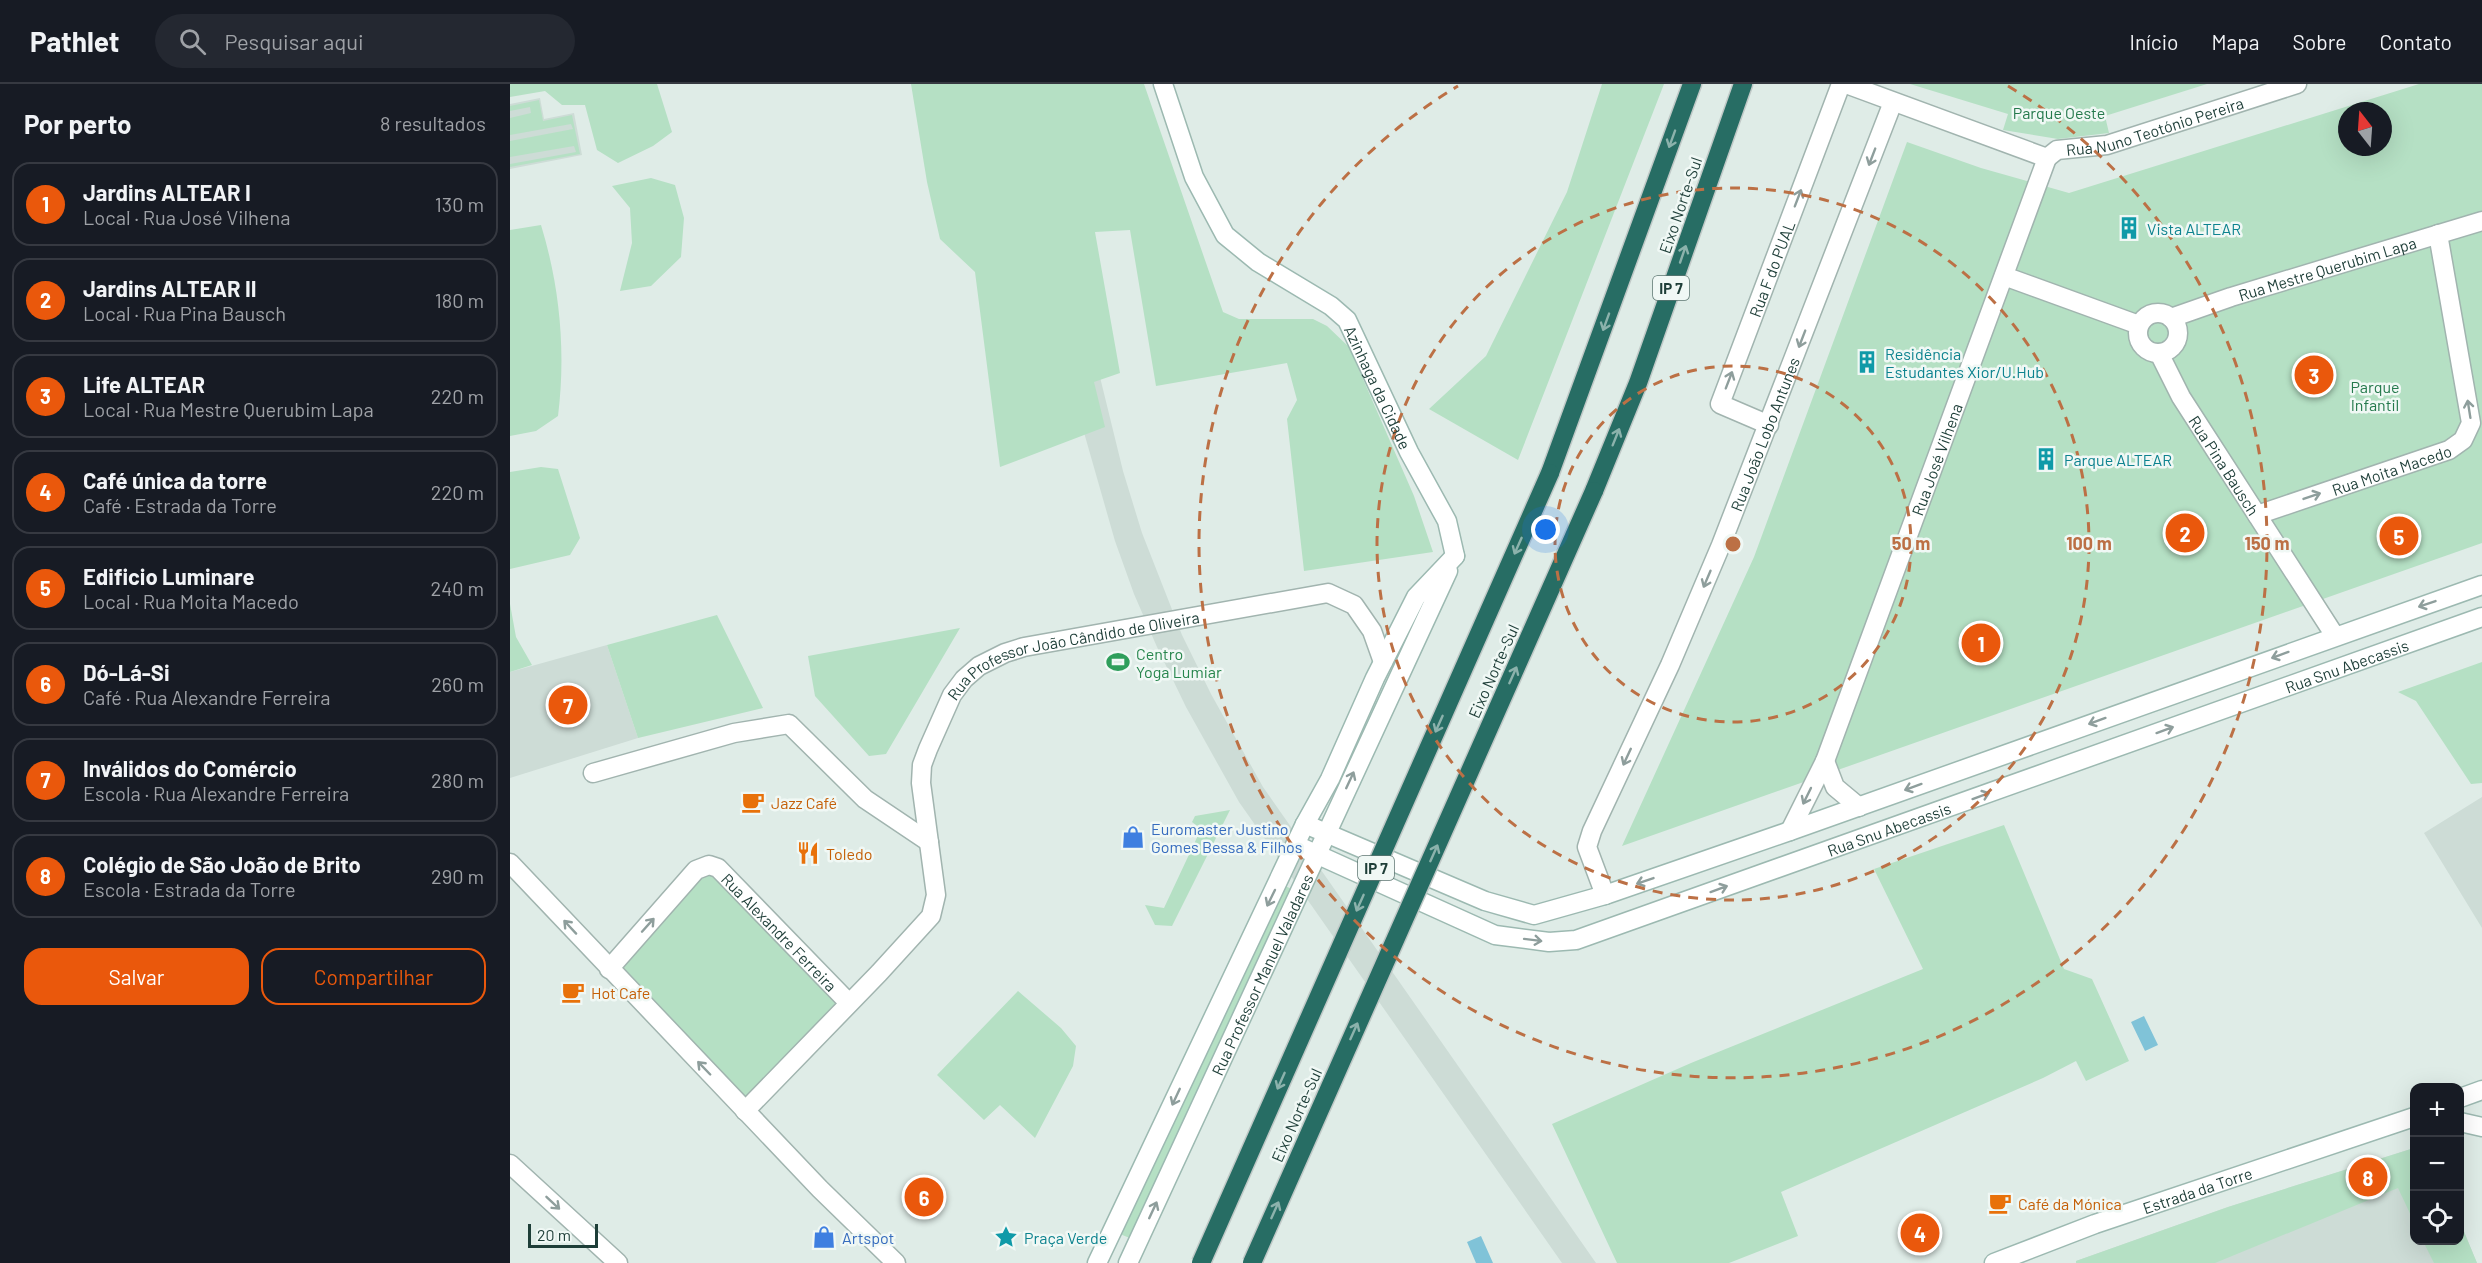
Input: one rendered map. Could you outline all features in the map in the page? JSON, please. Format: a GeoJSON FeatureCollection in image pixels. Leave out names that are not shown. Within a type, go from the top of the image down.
{"type":"FeatureCollection","features":[{"type":"Feature","properties":{"kind":"highway","name":"Eixo Norte-Sul"},"geometry":{"type":"LineString","coordinates":[[1201,1263],[1550,473],[1692,84]]}},
{"type":"Feature","properties":{"kind":"highway","name":"Eixo Norte-Sul"},"geometry":{"type":"LineString","coordinates":[[1252,1263],[1594,491],[1638,383],[1743,84]]}},
{"type":"Feature","properties":{"kind":"street","name":"Azinhaga da Cidade"},"geometry":{"type":"LineString","coordinates":[[1163,84],[1194,177],[1225,235],[1258,262],[1331,306],[1347,320],[1399,432],[1447,521],[1455,556]]}},
{"type":"Feature","properties":{"kind":"street","name":"Rua F do PUAL"},"geometry":{"type":"LineString","coordinates":[[1769,424],[1720,405],[1841,84]]}},
{"type":"Feature","properties":{"kind":"street","name":"Rua Nuno Teotónio Pereira"},"geometry":{"type":"LineString","coordinates":[[1846,84],[2047,158],[2057,150],[2107,145],[2297,84]]}},
{"type":"Feature","properties":{"kind":"street","name":"Rua João Lobo Antunes"},"geometry":{"type":"LineString","coordinates":[[1605,895],[1587,847],[1592,831],[1671,665],[1769,424],[1893,102]]}},
{"type":"Feature","properties":{"kind":"street","name":"Rua José Vilhena"},"geometry":{"type":"LineString","coordinates":[[1790,831],[1825,761],[2047,158]]}},
{"type":"Feature","properties":{"kind":"street","name":"Rua Mestre Querubim Lapa"},"geometry":{"type":"LineString","coordinates":[[2171,318],[2482,221]]}},
{"type":"Feature","properties":{"kind":"street","name":"Rua Moita Macedo"},"geometry":{"type":"LineString","coordinates":[[2257,515],[2449,450],[2463,440],[2471,423],[2438,234]]}},
{"type":"Feature","properties":{"kind":"street"},"geometry":{"type":"LineString","coordinates":[[2004,276],[2139,325]]}},
{"type":"Feature","properties":{"kind":"street"},"geometry":{"type":"LineString","coordinates":[[2153,314],[2171,318],[2177,330],[2175,343],[2165,352],[2152,353],[2141,345],[2138,339],[2139,325],[2147,316],[2153,314]]}},
{"type":"Feature","properties":{"kind":"street","name":"Rua Pina Bausch"},"geometry":{"type":"LineString","coordinates":[[2159,353],[2181,397],[2335,636]]}},
{"type":"Feature","properties":{"kind":"street","name":"Rua Professor Manuel Valadares"},"geometry":{"type":"LineString","coordinates":[[1104,1261],[1305,824],[1330,779],[1383,662],[1416,597],[1455,556]]}},
{"type":"Feature","properties":{"kind":"street","name":"Rua Professor Manuel Valadares"},"geometry":{"type":"LineString","coordinates":[[1128,1263],[1455,556]]}},
{"type":"Feature","properties":{"kind":"street","name":"Rua Snu Abecassis"},"geometry":{"type":"LineString","coordinates":[[1305,824],[1485,901],[1534,915],[1605,895],[1790,831],[2482,585]]}},
{"type":"Feature","properties":{"kind":"street","name":"Rua Professor João Cândido de Oliveira"},"geometry":{"type":"LineString","coordinates":[[931,916],[936,895],[921,783],[922,765],[952,695],[979,666],[1005,652],[1024,646],[1328,593],[1354,605],[1372,632],[1383,662]]}},
{"type":"Feature","properties":{"kind":"street","name":"Rua Snu Abecassis"},"geometry":{"type":"LineString","coordinates":[[1296,845],[1495,935],[1549,942],[1576,940],[2482,617]]}},
{"type":"Feature","properties":{"kind":"street"},"geometry":{"type":"LineString","coordinates":[[593,773],[734,733],[789,724],[865,799],[929,842]]}},
{"type":"Feature","properties":{"kind":"street"},"geometry":{"type":"LineString","coordinates":[[1825,761],[1835,787],[1858,807]]}},
{"type":"Feature","properties":{"kind":"street"},"geometry":{"type":"LineString","coordinates":[[510,863],[745,1111],[896,1263]]}},
{"type":"Feature","properties":{"kind":"street","name":"Rua Alexandre Ferreira"},"geometry":{"type":"LineString","coordinates":[[609,969],[696,870],[709,865],[718,868],[849,1004]]}},
{"type":"Feature","properties":{"kind":"street","name":"Rua Alexandre Ferreira"},"geometry":{"type":"LineString","coordinates":[[745,1111],[931,916]]}},
{"type":"Feature","properties":{"kind":"street"},"geometry":{"type":"LineString","coordinates":[[2464,1097],[2482,1090]]}},
{"type":"Feature","properties":{"kind":"street","name":"Estrada da Torre"},"geometry":{"type":"LineString","coordinates":[[1994,1263],[2095,1224],[2214,1183],[2410,1121]]}},
{"type":"Feature","properties":{"kind":"street"},"geometry":{"type":"LineString","coordinates":[[2464,1123],[2482,1127]]}},
{"type":"Feature","properties":{"kind":"street"},"geometry":{"type":"LineString","coordinates":[[513,1172],[618,1263]]}},
{"type":"Feature","properties":{"kind":"shaded area"},"geometry":{"type":"Polygon","coordinates":[[[1077,84],[1099,373],[1123,471],[1142,533],[1182,635],[1211,694],[1263,787],[1596,1263],[1562,1263],[1239,802],[1186,707],[1157,647],[1134,594],[1115,541],[1083,429],[1077,84]]]}},
{"type":"Feature","properties":{"kind":"shaded area"},"geometry":{"type":"Polygon","coordinates":[[[540,98],[544,119],[574,113],[582,155],[510,169],[510,104],[540,98]]]}},
{"type":"Feature","properties":{"kind":"shaded area"},"geometry":{"type":"Polygon","coordinates":[[[607,645],[638,738],[510,778],[510,672],[607,645]]]}},
{"type":"Feature","properties":{"kind":"shaded area"},"geometry":{"type":"Polygon","coordinates":[[[2482,797],[2482,928],[2424,833],[2482,797]]]}},
{"type":"Feature","properties":{"kind":"shaded area"},"geometry":{"type":"Polygon","coordinates":[[[2410,1149],[2410,1245],[2464,1245],[2464,1232],[2477,1263],[2076,1263],[2076,1261],[2228,1207],[2410,1149]]]}},
{"type":"Feature","properties":{"kind":"green space"},"geometry":{"type":"Polygon","coordinates":[[[510,84],[657,84],[672,132],[653,146],[618,163],[597,150],[585,105],[562,105],[545,91],[510,97],[510,84]]]}},
{"type":"Feature","properties":{"kind":"green space"},"geometry":{"type":"Polygon","coordinates":[[[911,84],[1144,84],[1223,312],[1239,319],[1313,319],[1327,326],[1349,347],[1414,496],[1433,552],[1304,571],[1287,419],[1297,400],[1287,363],[1156,386],[1130,230],[1095,232],[1120,373],[1094,382],[1105,427],[1000,467],[975,272],[940,239],[927,182],[911,84]]]}},
{"type":"Feature","properties":{"kind":"green space"},"geometry":{"type":"Polygon","coordinates":[[[1602,84],[1664,84],[1518,460],[1429,409],[1486,356],[1567,192],[1602,84]]]}},
{"type":"Feature","properties":{"kind":"green space","name":"Parque Oeste"},"geometry":{"type":"Polygon","coordinates":[[[1910,84],[2207,84],[2105,116],[2109,133],[2058,139],[2003,130],[2008,114],[1910,84]]]}},
{"type":"Feature","properties":{"kind":"green space","name":"Parque Infantil"},"geometry":{"type":"Polygon","coordinates":[[[2419,84],[2482,84],[2482,543],[1622,846],[1754,557],[1907,142],[1981,168],[2069,193],[2338,109],[2338,156],[2392,156],[2392,102],[2361,102],[2419,84]]]}},
{"type":"Feature","properties":{"kind":"green space"},"geometry":{"type":"Polygon","coordinates":[[[539,100],[543,121],[572,115],[580,154],[510,167],[510,164],[576,152],[574,146],[510,157],[510,141],[573,129],[571,124],[510,135],[510,118],[531,113],[530,107],[510,111],[510,106],[539,100]]]}},
{"type":"Feature","properties":{"kind":"green space"},"geometry":{"type":"Polygon","coordinates":[[[651,178],[675,185],[684,218],[681,257],[651,286],[620,291],[632,243],[630,208],[612,186],[651,178]]]}},
{"type":"Feature","properties":{"kind":"green space"},"geometry":{"type":"Polygon","coordinates":[[[541,225],[553,272],[560,320],[561,368],[558,416],[536,431],[510,436],[510,230],[541,225]]]}},
{"type":"Feature","properties":{"kind":"green space"},"geometry":{"type":"Polygon","coordinates":[[[541,467],[558,469],[580,538],[570,555],[510,569],[510,472],[541,467]]]}},
{"type":"Feature","properties":{"kind":"green space"},"geometry":{"type":"Polygon","coordinates":[[[510,604],[516,637],[532,665],[510,672],[510,604]]]}},
{"type":"Feature","properties":{"kind":"green space"},"geometry":{"type":"Polygon","coordinates":[[[717,615],[763,708],[638,738],[607,645],[717,615]]]}},
{"type":"Feature","properties":{"kind":"green space"},"geometry":{"type":"Polygon","coordinates":[[[960,628],[886,754],[869,756],[815,696],[808,656],[960,628]]]}},
{"type":"Feature","properties":{"kind":"green space"},"geometry":{"type":"Polygon","coordinates":[[[2482,662],[2482,783],[2471,784],[2416,701],[2398,692],[2482,662]]]}},
{"type":"Feature","properties":{"kind":"green space"},"geometry":{"type":"Polygon","coordinates":[[[1230,810],[1172,926],[1155,925],[1145,905],[1164,908],[1201,829],[1192,822],[1195,816],[1230,810]]]}},
{"type":"Feature","properties":{"kind":"green space"},"geometry":{"type":"Polygon","coordinates":[[[2004,825],[2064,969],[2092,979],[2129,1061],[2086,1081],[2076,1061],[2043,1078],[1781,1192],[1798,1236],[1729,1263],[1617,1263],[1552,1124],[1691,1063],[1923,969],[1874,869],[2004,825]]]}},
{"type":"Feature","properties":{"kind":"green space"},"geometry":{"type":"Polygon","coordinates":[[[703,866],[849,1003],[745,1111],[609,969],[703,866]]]}},
{"type":"Feature","properties":{"kind":"green space"},"geometry":{"type":"Polygon","coordinates":[[[1281,884],[1296,891],[1132,1239],[1120,1234],[1281,884]]]}},
{"type":"Feature","properties":{"kind":"green space"},"geometry":{"type":"Polygon","coordinates":[[[1018,991],[1061,1028],[1076,1046],[1073,1066],[1035,1138],[1000,1105],[984,1120],[937,1075],[1018,991]]]}},
{"type":"Feature","properties":{"kind":"green space"},"geometry":{"type":"Polygon","coordinates":[[[2410,1149],[2410,1214],[2398,1188],[2215,1263],[2076,1263],[2076,1261],[2228,1207],[2410,1149]]]}},
{"type":"Feature","properties":{"kind":"green space"},"geometry":{"type":"Polygon","coordinates":[[[2464,1232],[2477,1263],[2434,1263],[2425,1245],[2464,1245],[2464,1232]]]}},
{"type":"Feature","properties":{"kind":"water"},"geometry":{"type":"Polygon","coordinates":[[[2144,1016],[2158,1045],[2145,1051],[2131,1022],[2144,1016]]]}},
{"type":"Feature","properties":{"kind":"water"},"geometry":{"type":"Polygon","coordinates":[[[1481,1236],[1493,1263],[1476,1263],[1467,1242],[1481,1236]]]}},
{"type":"Feature","properties":{"kind":"place","name":"Vista ALTEAR"},"geometry":{"type":"Point","coordinates":[2129,228]}},
{"type":"Feature","properties":{"kind":"place","name":"Residência Estudantes Xior/U.Hub"},"geometry":{"type":"Point","coordinates":[1867,362]}},
{"type":"Feature","properties":{"kind":"place","name":"Life ALTEAR"},"geometry":{"type":"Point","coordinates":[2314,375]}},
{"type":"Feature","properties":{"kind":"place","name":"Parque ALTEAR"},"geometry":{"type":"Point","coordinates":[2046,459]}},
{"type":"Feature","properties":{"kind":"place","name":"Jardins ALTEAR II"},"geometry":{"type":"Point","coordinates":[2185,533]}},
{"type":"Feature","properties":{"kind":"place","name":"Edificio Luminare"},"geometry":{"type":"Point","coordinates":[2399,536]}},
{"type":"Feature","properties":{"kind":"place","name":"Jardins ALTEAR I"},"geometry":{"type":"Point","coordinates":[1981,643]}},
{"type":"Feature","properties":{"kind":"place","name":"Centro Yoga Lumiar"},"geometry":{"type":"Point","coordinates":[1118,662]}},
{"type":"Feature","properties":{"kind":"place","name":"Inválidos do Comércio"},"geometry":{"type":"Point","coordinates":[568,705]}},
{"type":"Feature","properties":{"kind":"place","name":"Jazz Café"},"geometry":{"type":"Point","coordinates":[753,802]}},
{"type":"Feature","properties":{"kind":"place","name":"Euromaster Justino Gomes Bessa & Filhos"},"geometry":{"type":"Point","coordinates":[1133,837]}},
{"type":"Feature","properties":{"kind":"place","name":"Toledo"},"geometry":{"type":"Point","coordinates":[808,853]}},
{"type":"Feature","properties":{"kind":"place","name":"Hot Cafe"},"geometry":{"type":"Point","coordinates":[573,992]}},
{"type":"Feature","properties":{"kind":"place","name":"Colégio de São João de Brito"},"geometry":{"type":"Point","coordinates":[2368,1177]}},
{"type":"Feature","properties":{"kind":"place","name":"Dó-Lá-Si"},"geometry":{"type":"Point","coordinates":[924,1197]}},
{"type":"Feature","properties":{"kind":"place","name":"Café da Mónica"},"geometry":{"type":"Point","coordinates":[2000,1203]}},
{"type":"Feature","properties":{"kind":"place","name":"Café única da torre"},"geometry":{"type":"Point","coordinates":[1920,1233]}},
{"type":"Feature","properties":{"kind":"place","name":"Artspot"},"geometry":{"type":"Point","coordinates":[824,1237]}},
{"type":"Feature","properties":{"kind":"place","name":"Praça Verde"},"geometry":{"type":"Point","coordinates":[1006,1237]}}]}
